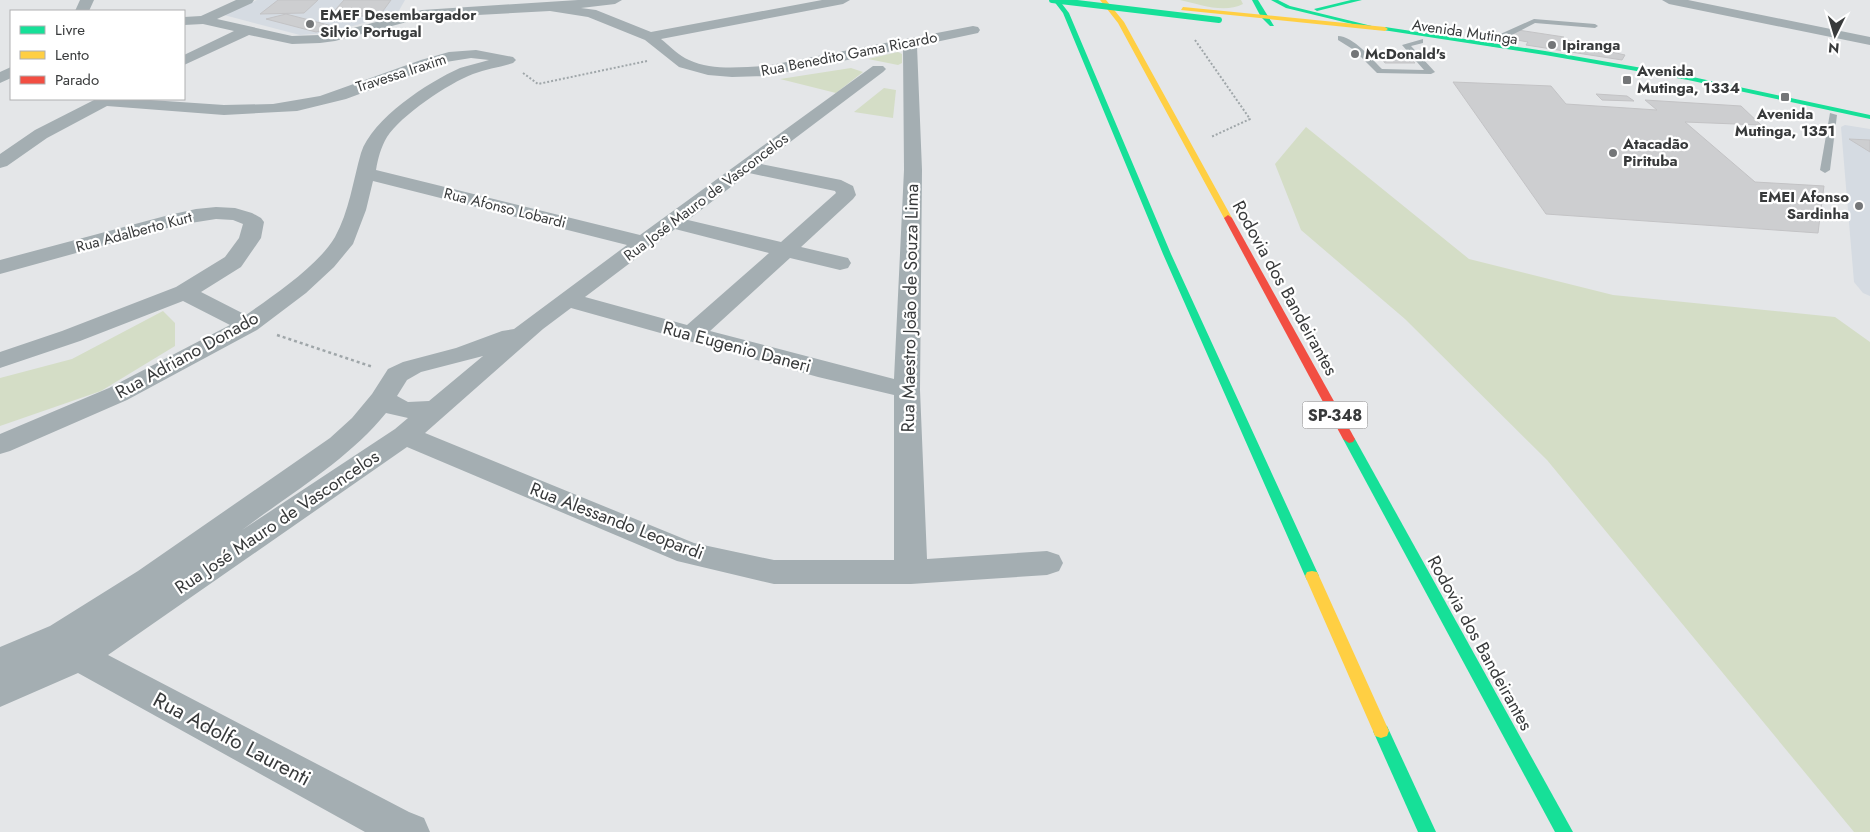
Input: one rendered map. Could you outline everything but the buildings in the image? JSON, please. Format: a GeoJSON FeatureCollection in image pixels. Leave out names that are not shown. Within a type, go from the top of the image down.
{"type":"FeatureCollection","features":[{"type":"Feature","properties":{"kind":"main road","name":"Avenida Mutinga"},"geometry":{"type":"LineString","coordinates":[[1052,0],[1268,21],[1377,28],[1577,56],[1870,117]]}},
{"type":"Feature","properties":{"kind":"main road"},"geometry":{"type":"LineString","coordinates":[[1056,0],[1066,13],[1168,254],[1427,832]]}},
{"type":"Feature","properties":{"kind":"main road","name":"Avenida Mutinga"},"geometry":{"type":"LineString","coordinates":[[1104,0],[1219,16]]}},
{"type":"Feature","properties":{"kind":"main road","name":"Rodovia dos Bandeirantes"},"geometry":{"type":"LineString","coordinates":[[1104,0],[1120,22],[1564,832]]}},
{"type":"Feature","properties":{"kind":"main road"},"geometry":{"type":"LineString","coordinates":[[1255,0],[1268,21],[1359,0]]}},
{"type":"Feature","properties":{"kind":"main road"},"geometry":{"type":"LineString","coordinates":[[1274,0],[1288,7],[1377,28]]}},
{"type":"Feature","properties":{"kind":"main road","name":"Avenida Mutinga"},"geometry":{"type":"LineString","coordinates":[[1268,21],[1320,30],[1536,56],[1621,70],[1870,123]]}},
{"type":"Feature","properties":{"kind":"main road"},"geometry":{"type":"LineString","coordinates":[[1320,30],[1363,32],[1377,28]]}},
{"type":"Feature","properties":{"kind":"street"},"geometry":{"type":"LineString","coordinates":[[203,20],[247,0]]}},
{"type":"Feature","properties":{"kind":"street"},"geometry":{"type":"LineString","coordinates":[[185,21],[203,20],[292,40],[320,39],[422,14],[550,7],[594,7],[615,0]]}},
{"type":"Feature","properties":{"kind":"street"},"geometry":{"type":"LineString","coordinates":[[650,37],[843,0]]}},
{"type":"Feature","properties":{"kind":"street"},"geometry":{"type":"LineString","coordinates":[[1669,0],[1870,41]]}},
{"type":"Feature","properties":{"kind":"street","name":"Rua Benedito Gama Ricardo"},"geometry":{"type":"LineString","coordinates":[[594,7],[650,37],[684,64],[708,70],[732,72],[766,71],[973,30]]}},
{"type":"Feature","properties":{"kind":"street"},"geometry":{"type":"LineString","coordinates":[[185,61],[249,29]]}},
{"type":"Feature","properties":{"kind":"street","name":"Rua Maestro João de Souza Lima"},"geometry":{"type":"LineString","coordinates":[[910,44],[913,170],[907,390],[911,572]]}},
{"type":"Feature","properties":{"kind":"street","name":"Travessa Iraxim"},"geometry":{"type":"LineString","coordinates":[[106,100],[200,108],[274,109],[299,106],[331,97],[426,63],[452,56],[470,54],[490,55],[508,60]]}},
{"type":"Feature","properties":{"kind":"street"},"geometry":{"type":"LineString","coordinates":[[844,57],[911,77]]}},
{"type":"Feature","properties":{"kind":"street","name":"Travessa Iraxim"},"geometry":{"type":"LineString","coordinates":[[366,173],[371,152],[379,135],[393,119],[442,83],[456,76],[508,60]]}},
{"type":"Feature","properties":{"kind":"street","name":"Rua José Mauro de Vasconcelos"},"geometry":{"type":"LineString","coordinates":[[0,692],[405,435],[472,380],[534,324],[878,68]]}},
{"type":"Feature","properties":{"kind":"street"},"geometry":{"type":"LineString","coordinates":[[0,162],[41,134],[106,100]]}},
{"type":"Feature","properties":{"kind":"street"},"geometry":{"type":"LineString","coordinates":[[692,334],[846,195],[846,190],[841,186],[745,168]]}},
{"type":"Feature","properties":{"kind":"street","name":"Rua Afonso Lobardi"},"geometry":{"type":"LineString","coordinates":[[366,173],[645,242]]}},
{"type":"Feature","properties":{"kind":"street","name":"Rua Adriano Donado"},"geometry":{"type":"LineString","coordinates":[[0,445],[118,394],[248,325],[298,288],[326,262],[345,239],[366,173]]}},
{"type":"Feature","properties":{"kind":"street","name":"Rua Adalberto Kurt"},"geometry":{"type":"LineString","coordinates":[[0,267],[176,219],[204,214],[242,214],[254,222],[250,238],[233,262],[184,292]]}},
{"type":"Feature","properties":{"kind":"street"},"geometry":{"type":"LineString","coordinates":[[673,222],[840,263]]}},
{"type":"Feature","properties":{"kind":"street"},"geometry":{"type":"LineString","coordinates":[[0,360],[71,336],[184,292],[248,325]]}},
{"type":"Feature","properties":{"kind":"street","name":"Rua Eugenio Daneri"},"geometry":{"type":"LineString","coordinates":[[568,300],[828,371],[907,390]]}},
{"type":"Feature","properties":{"kind":"street","name":"Rua José Mauro de Vasconcelos"},"geometry":{"type":"LineString","coordinates":[[0,663],[70,646],[150,580],[340,444],[362,424],[390,387],[412,367],[465,354],[490,345],[534,324]]}},
{"type":"Feature","properties":{"kind":"street"},"geometry":{"type":"LineString","coordinates":[[435,360],[462,366],[469,371],[472,380]]}},
{"type":"Feature","properties":{"kind":"street"},"geometry":{"type":"LineString","coordinates":[[390,387],[390,406],[416,411],[437,408]]}},
{"type":"Feature","properties":{"kind":"street","name":"Rua Alessando Leopardi"},"geometry":{"type":"LineString","coordinates":[[405,435],[688,553],[774,572],[911,572],[1047,562]]}},
{"type":"Feature","properties":{"kind":"street","name":"Rua Adolfo Laurenti"},"geometry":{"type":"LineString","coordinates":[[70,646],[396,827],[409,832]]}},
{"type":"Feature","properties":{"kind":"lane"},"geometry":{"type":"LineString","coordinates":[[1496,46],[1499,38],[1534,21],[1595,26]]}},
{"type":"Feature","properties":{"kind":"lane"},"geometry":{"type":"LineString","coordinates":[[1341,38],[1357,48],[1380,71],[1431,72],[1406,45],[1420,41]]}},
{"type":"Feature","properties":{"kind":"lane"},"geometry":{"type":"LineString","coordinates":[[1496,46],[1511,40]]}},
{"type":"Feature","properties":{"kind":"lane"},"geometry":{"type":"LineString","coordinates":[[1825,170],[1833,115]]}},
{"type":"Feature","properties":{"kind":"path"},"geometry":{"type":"LineString","coordinates":[[1189,148],[1250,119],[1191,34]]}},
{"type":"Feature","properties":{"kind":"path"},"geometry":{"type":"LineString","coordinates":[[508,60],[538,84],[672,56]]}},
{"type":"Feature","properties":{"kind":"path"},"geometry":{"type":"LineString","coordinates":[[248,325],[390,387]]}},
{"type":"Feature","properties":{"kind":"shaded area","name":"EMEF Desembargador Silvio Portugal"},"geometry":{"type":"Polygon","coordinates":[[[257,0],[405,0],[397,14],[327,33],[300,35],[224,15],[257,0]]]}},
{"type":"Feature","properties":{"kind":"shaded area","name":"EMEI Afonso Sardinha"},"geometry":{"type":"Polygon","coordinates":[[[1845,125],[1870,129],[1870,296],[1863,293],[1854,282],[1841,127],[1845,125]]]}},
{"type":"Feature","properties":{"kind":"green space"},"geometry":{"type":"Polygon","coordinates":[[[1180,0],[1241,0],[1243,4],[1236,7],[1220,8],[1180,0]]]}},
{"type":"Feature","properties":{"kind":"green space"},"geometry":{"type":"Polygon","coordinates":[[[898,52],[902,54],[902,63],[898,65],[868,59],[898,52]]]}},
{"type":"Feature","properties":{"kind":"green space"},"geometry":{"type":"Polygon","coordinates":[[[851,68],[863,72],[836,93],[780,79],[851,68]]]}},
{"type":"Feature","properties":{"kind":"green space"},"geometry":{"type":"Polygon","coordinates":[[[884,88],[896,90],[893,118],[854,112],[884,88]]]}},
{"type":"Feature","properties":{"kind":"green space"},"geometry":{"type":"Polygon","coordinates":[[[1306,127],[1469,259],[1613,295],[1835,317],[1870,342],[1870,832],[1854,832],[1547,460],[1405,319],[1301,230],[1275,164],[1306,127]]]}},
{"type":"Feature","properties":{"kind":"green space"},"geometry":{"type":"Polygon","coordinates":[[[163,311],[175,323],[175,346],[101,391],[0,426],[0,378],[72,359],[163,311]]]}},
{"type":"Feature","properties":{"kind":"traffic: fast"},"geometry":{"type":"LineString","coordinates":[[1052,0],[1219,20]]}},
{"type":"Feature","properties":{"kind":"traffic: fast"},"geometry":{"type":"LineString","coordinates":[[1056,0],[1066,13],[1167,254],[1312,576]]}},
{"type":"Feature","properties":{"kind":"traffic: fast"},"geometry":{"type":"LineString","coordinates":[[1255,0],[1264,17],[1272,25]]}},
{"type":"Feature","properties":{"kind":"traffic: fast"},"geometry":{"type":"LineString","coordinates":[[1274,0],[1288,7],[1377,28]]}},
{"type":"Feature","properties":{"kind":"traffic: fast"},"geometry":{"type":"LineString","coordinates":[[1317,9],[1359,0]]}},
{"type":"Feature","properties":{"kind":"traffic: fast"},"geometry":{"type":"LineString","coordinates":[[1385,29],[1545,53],[1688,78],[1870,117]]}},
{"type":"Feature","properties":{"kind":"traffic: fast"},"geometry":{"type":"LineString","coordinates":[[1349,439],[1564,832]]}},
{"type":"Feature","properties":{"kind":"traffic: fast"},"geometry":{"type":"LineString","coordinates":[[1381,731],[1427,832]]}},
{"type":"Feature","properties":{"kind":"traffic: slow"},"geometry":{"type":"LineString","coordinates":[[1103,0],[1121,22],[1228,218]]}},
{"type":"Feature","properties":{"kind":"traffic: slow"},"geometry":{"type":"LineString","coordinates":[[1183,9],[1385,29]]}},
{"type":"Feature","properties":{"kind":"traffic: slow"},"geometry":{"type":"LineString","coordinates":[[1312,576],[1381,731]]}},
{"type":"Feature","properties":{"kind":"traffic: jam"},"geometry":{"type":"LineString","coordinates":[[1228,218],[1349,439]]}},
{"type":"Feature","properties":{"kind":"place","name":"EMEF Desembargador Silvio Portugal"},"geometry":{"type":"Point","coordinates":[310,24]}},
{"type":"Feature","properties":{"kind":"place","name":"Ipiranga"},"geometry":{"type":"Point","coordinates":[1552,45]}},
{"type":"Feature","properties":{"kind":"place","name":"McDonald's"},"geometry":{"type":"Point","coordinates":[1355,54]}},
{"type":"Feature","properties":{"kind":"place","name":"Avenida Mutinga, 1334"},"geometry":{"type":"Point","coordinates":[1627,80]}},
{"type":"Feature","properties":{"kind":"place","name":"Avenida Mutinga, 1351"},"geometry":{"type":"Point","coordinates":[1785,97]}},
{"type":"Feature","properties":{"kind":"place","name":"Atacadão Pirituba"},"geometry":{"type":"Point","coordinates":[1613,153]}},
{"type":"Feature","properties":{"kind":"place","name":"EMEI Afonso Sardinha"},"geometry":{"type":"Point","coordinates":[1859,206]}}]}
